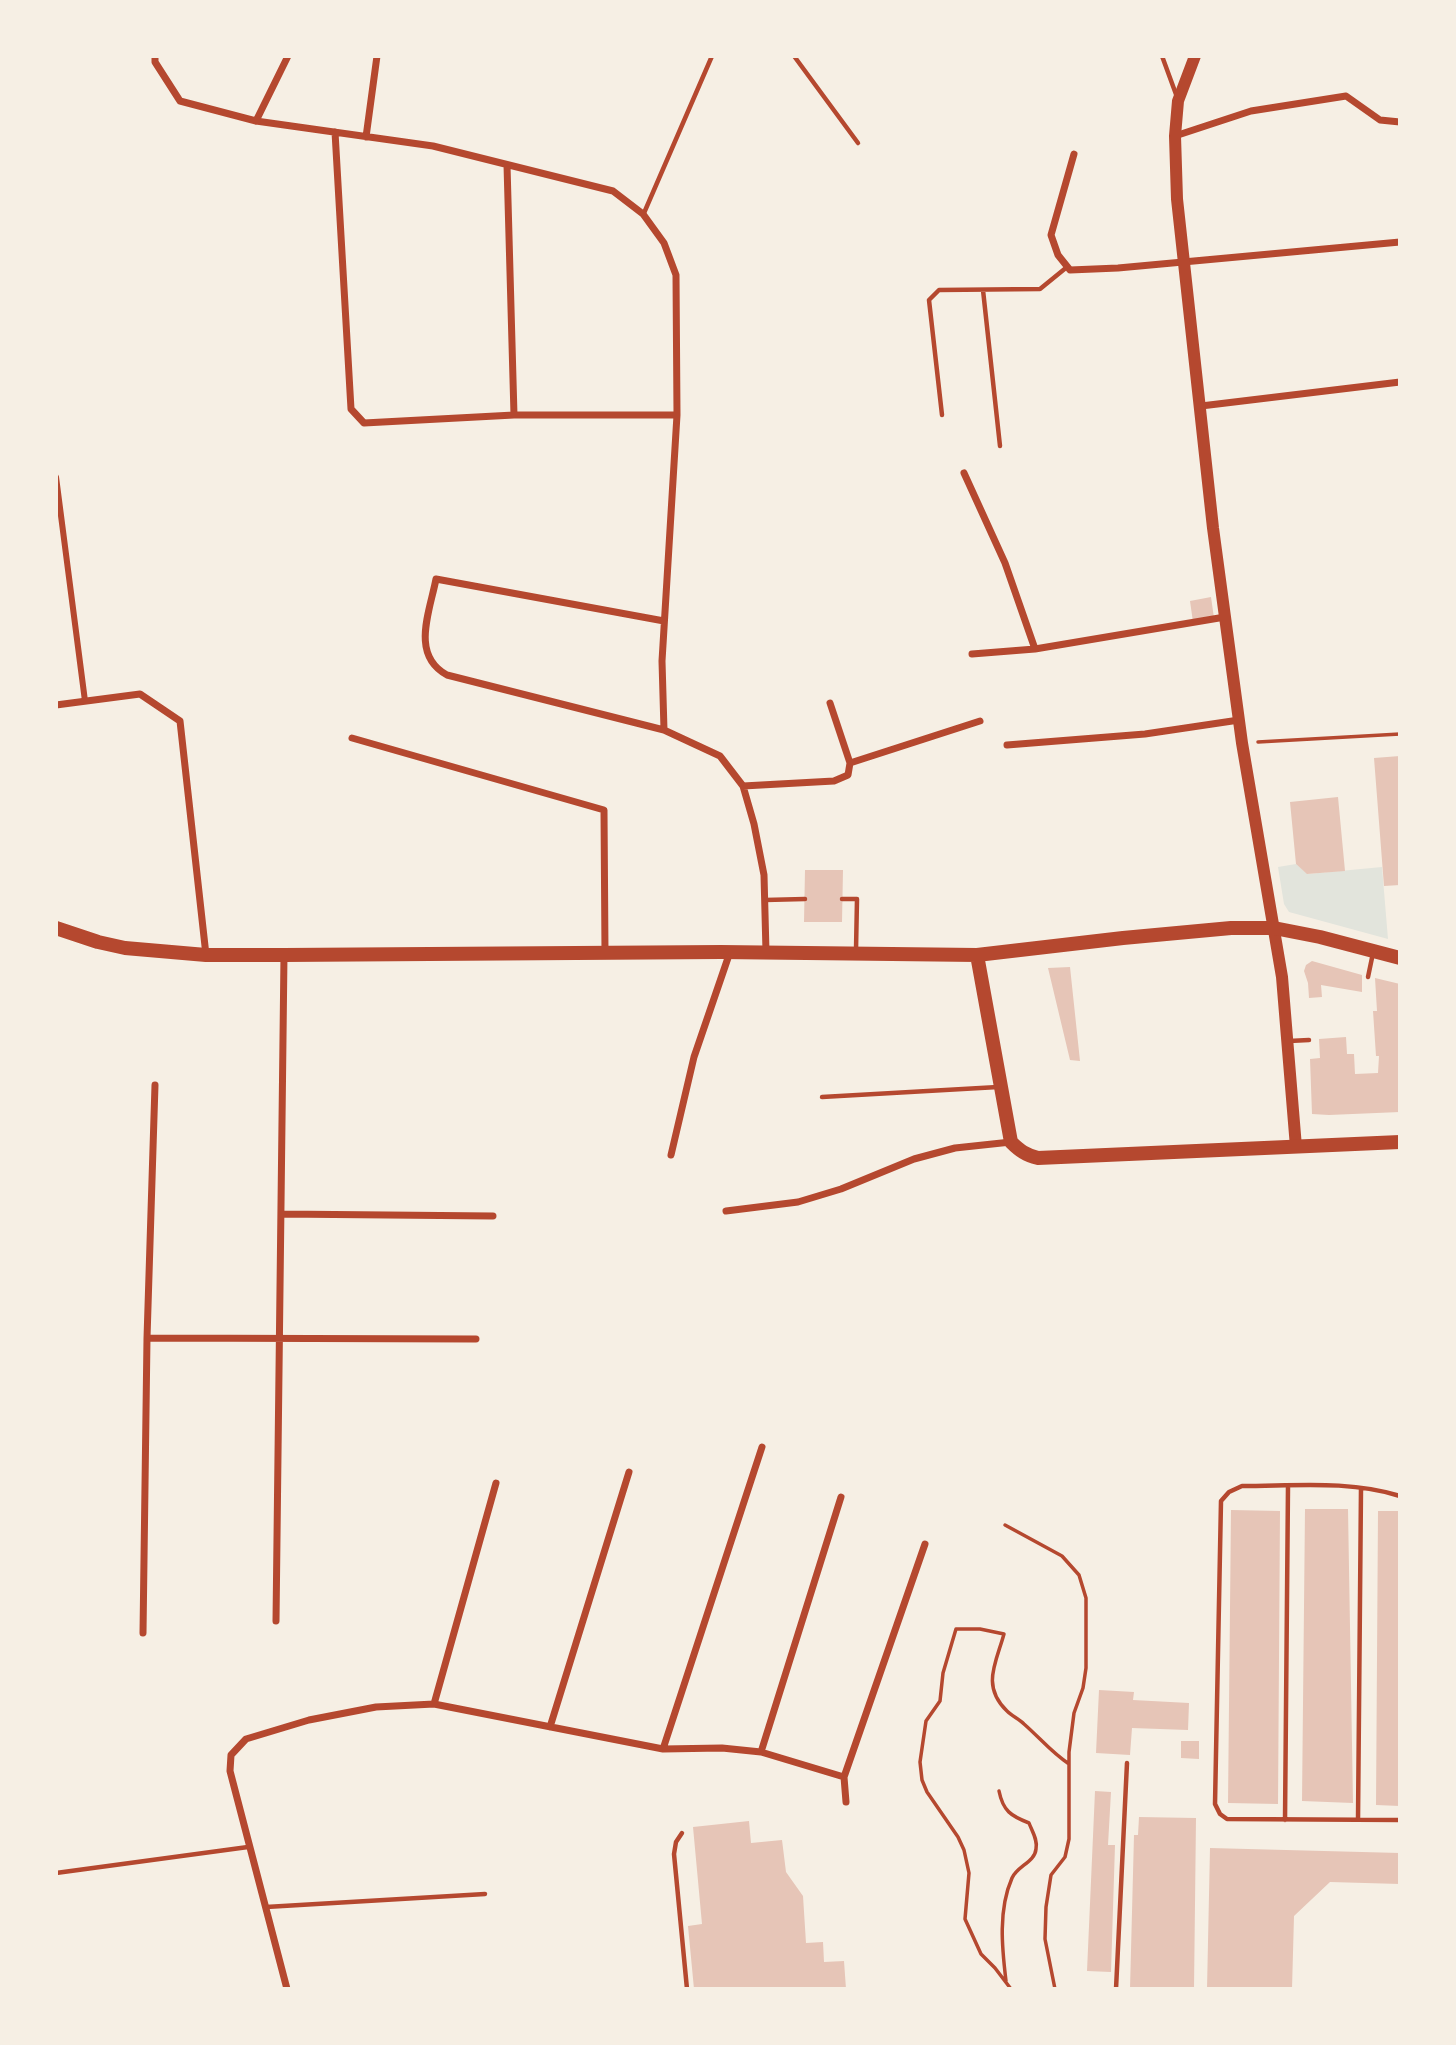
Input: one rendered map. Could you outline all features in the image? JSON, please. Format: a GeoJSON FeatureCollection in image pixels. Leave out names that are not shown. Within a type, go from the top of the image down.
{"type":"FeatureCollection","features":[{"type":"Feature","properties":{"kind":"main road"},"geometry":{"type":"LineString","coordinates":[[56,928],[113,946],[206,956],[726,952],[977,955],[1231,928],[1274,928],[1400,958]]}},
{"type":"Feature","properties":{"kind":"main road"},"geometry":{"type":"LineString","coordinates":[[977,955],[1012,1142],[1020,1151],[1038,1158],[1400,1142]]}},
{"type":"Feature","properties":{"kind":"street"},"geometry":{"type":"LineString","coordinates":[[155,56],[155,62],[180,101],[256,121],[433,146],[613,191],[643,214],[664,243],[676,275],[677,415],[662,661],[664,730]]}},
{"type":"Feature","properties":{"kind":"street"},"geometry":{"type":"LineString","coordinates":[[256,121],[288,56]]}},
{"type":"Feature","properties":{"kind":"street"},"geometry":{"type":"LineString","coordinates":[[366,137],[377,56]]}},
{"type":"Feature","properties":{"kind":"street"},"geometry":{"type":"LineString","coordinates":[[1195,56],[1178,101],[1174,136],[1177,199],[1213,528],[1242,743],[1282,977],[1296,1147]]}},
{"type":"Feature","properties":{"kind":"street"},"geometry":{"type":"LineString","coordinates":[[1174,136],[1251,111],[1306,100],[1346,96],[1380,120],[1400,122]]}},
{"type":"Feature","properties":{"kind":"street"},"geometry":{"type":"LineString","coordinates":[[335,132],[351,409],[365,424],[514,415],[677,415]]}},
{"type":"Feature","properties":{"kind":"street"},"geometry":{"type":"LineString","coordinates":[[1074,154],[1051,235],[1058,255],[1070,270],[1400,242]]}},
{"type":"Feature","properties":{"kind":"street"},"geometry":{"type":"LineString","coordinates":[[507,165],[514,415]]}},
{"type":"Feature","properties":{"kind":"street"},"geometry":{"type":"LineString","coordinates":[[1201,406],[1400,382]]}},
{"type":"Feature","properties":{"kind":"street"},"geometry":{"type":"LineString","coordinates":[[964,473],[1005,563],[1035,649]]}},
{"type":"Feature","properties":{"kind":"street"},"geometry":{"type":"LineString","coordinates":[[56,477],[85,701]]}},
{"type":"Feature","properties":{"kind":"street"},"geometry":{"type":"LineString","coordinates":[[664,621],[436,579],[425,639],[429,660],[447,675],[664,730],[720,756],[743,786],[754,824],[764,875],[766,952]]}},
{"type":"Feature","properties":{"kind":"street"},"geometry":{"type":"LineString","coordinates":[[972,654],[1035,649],[1226,617]]}},
{"type":"Feature","properties":{"kind":"street"},"geometry":{"type":"LineString","coordinates":[[56,705],[140,694],[180,721],[206,956]]}},
{"type":"Feature","properties":{"kind":"street"},"geometry":{"type":"LineString","coordinates":[[743,786],[834,781],[848,775],[850,763],[830,702]]}},
{"type":"Feature","properties":{"kind":"street"},"geometry":{"type":"LineString","coordinates":[[1007,745],[1145,734],[1239,720]]}},
{"type":"Feature","properties":{"kind":"street"},"geometry":{"type":"LineString","coordinates":[[850,763],[980,721]]}},
{"type":"Feature","properties":{"kind":"street"},"geometry":{"type":"LineString","coordinates":[[352,738],[604,810],[606,953]]}},
{"type":"Feature","properties":{"kind":"street"},"geometry":{"type":"LineString","coordinates":[[671,1155],[694,1057],[726,952]]}},
{"type":"Feature","properties":{"kind":"street"},"geometry":{"type":"LineString","coordinates":[[276,1621],[284,956]]}},
{"type":"Feature","properties":{"kind":"street"},"geometry":{"type":"LineString","coordinates":[[143,1633],[147,1338],[155,1085]]}},
{"type":"Feature","properties":{"kind":"street"},"geometry":{"type":"LineString","coordinates":[[726,1211],[798,1202],[841,1189],[924,1156],[955,1148],[1012,1142]]}},
{"type":"Feature","properties":{"kind":"street"},"geometry":{"type":"LineString","coordinates":[[281,1214],[493,1216]]}},
{"type":"Feature","properties":{"kind":"street"},"geometry":{"type":"LineString","coordinates":[[147,1338],[476,1339]]}},
{"type":"Feature","properties":{"kind":"street"},"geometry":{"type":"LineString","coordinates":[[663,1749],[762,1447]]}},
{"type":"Feature","properties":{"kind":"street"},"geometry":{"type":"LineString","coordinates":[[550,1727],[629,1472]]}},
{"type":"Feature","properties":{"kind":"street"},"geometry":{"type":"LineString","coordinates":[[434,1704],[496,1483]]}},
{"type":"Feature","properties":{"kind":"street"},"geometry":{"type":"LineString","coordinates":[[761,1752],[841,1497]]}},
{"type":"Feature","properties":{"kind":"street"},"geometry":{"type":"LineString","coordinates":[[846,1802],[844,1777],[925,1544]]}},
{"type":"Feature","properties":{"kind":"street"},"geometry":{"type":"LineString","coordinates":[[286,1989],[230,1771],[232,1755],[246,1739],[309,1720],[376,1707],[434,1704],[663,1749],[722,1748],[761,1752],[844,1777]]}},
{"type":"Feature","properties":{"kind":"lane"},"geometry":{"type":"LineString","coordinates":[[643,214],[712,56]]}},
{"type":"Feature","properties":{"kind":"lane"},"geometry":{"type":"LineString","coordinates":[[794,56],[858,143]]}},
{"type":"Feature","properties":{"kind":"lane"},"geometry":{"type":"LineString","coordinates":[[1162,56],[1178,101]]}},
{"type":"Feature","properties":{"kind":"lane"},"geometry":{"type":"LineString","coordinates":[[942,415],[929,300],[939,290],[1040,289],[1068,267]]}},
{"type":"Feature","properties":{"kind":"lane"},"geometry":{"type":"LineString","coordinates":[[983,290],[1000,446]]}},
{"type":"Feature","properties":{"kind":"lane"},"geometry":{"type":"LineString","coordinates":[[765,900],[805,899]]}},
{"type":"Feature","properties":{"kind":"lane"},"geometry":{"type":"LineString","coordinates":[[842,899],[857,899],[856,953]]}},
{"type":"Feature","properties":{"kind":"lane"},"geometry":{"type":"LineString","coordinates":[[1368,976],[1373,951]]}},
{"type":"Feature","properties":{"kind":"lane"},"geometry":{"type":"LineString","coordinates":[[1287,1041],[1309,1040]]}},
{"type":"Feature","properties":{"kind":"lane"},"geometry":{"type":"LineString","coordinates":[[822,1097],[1002,1086]]}},
{"type":"Feature","properties":{"kind":"lane"},"geometry":{"type":"LineString","coordinates":[[1400,1496],[1344,1485],[1242,1486],[1229,1492],[1221,1501],[1215,1804],[1220,1814],[1227,1819],[1400,1820]]}},
{"type":"Feature","properties":{"kind":"lane"},"geometry":{"type":"LineString","coordinates":[[1285,1820],[1288,1486]]}},
{"type":"Feature","properties":{"kind":"lane"},"geometry":{"type":"LineString","coordinates":[[1358,1820],[1361,1488]]}},
{"type":"Feature","properties":{"kind":"lane"},"geometry":{"type":"LineString","coordinates":[[1116,1989],[1127,1763]]}},
{"type":"Feature","properties":{"kind":"lane"},"geometry":{"type":"LineString","coordinates":[[682,1833],[676,1842],[674,1854],[687,1989]]}},
{"type":"Feature","properties":{"kind":"lane"},"geometry":{"type":"LineString","coordinates":[[56,1873],[248,1846]]}},
{"type":"Feature","properties":{"kind":"lane"},"geometry":{"type":"LineString","coordinates":[[264,1907],[485,1894]]}},
{"type":"Feature","properties":{"kind":"path"},"geometry":{"type":"LineString","coordinates":[[1242,743],[1400,734]]}},
{"type":"Feature","properties":{"kind":"path"},"geometry":{"type":"LineString","coordinates":[[1005,1525],[1062,1556],[1079,1575],[1086,1598],[1086,1668],[1083,1688],[1074,1713],[1069,1764],[1069,1839],[1065,1857],[1051,1875],[1046,1907],[1045,1939],[1055,1989]]}},
{"type":"Feature","properties":{"kind":"path"},"geometry":{"type":"LineString","coordinates":[[1011,1989],[981,1954],[965,1919],[969,1873],[964,1850],[922,1780],[920,1762],[926,1721],[940,1701],[943,1673],[956,1629],[980,1629],[1004,1634],[992,1679],[994,1695],[1007,1711],[1024,1723],[1054,1754],[1069,1764]]}},
{"type":"Feature","properties":{"kind":"path"},"geometry":{"type":"LineString","coordinates":[[999,1791],[1002,1805],[1010,1815],[1029,1823],[1037,1849],[1033,1858],[1013,1875],[1009,1890],[1002,1922],[1006,1983]]}},
{"type":"Feature","properties":{"kind":"shaded area"},"geometry":{"type":"Polygon","coordinates":[[[1296,864],[1308,874],[1382,867],[1388,939],[1289,912],[1284,904],[1278,867],[1296,864]]]}},
{"type":"Feature","properties":{"kind":"building"},"geometry":{"type":"Polygon","coordinates":[[[1211,597],[1214,618],[1193,622],[1190,601],[1211,597]]]}},
{"type":"Feature","properties":{"kind":"building"},"geometry":{"type":"Polygon","coordinates":[[[1400,756],[1400,885],[1384,886],[1374,758],[1400,756]]]}},
{"type":"Feature","properties":{"kind":"building"},"geometry":{"type":"Polygon","coordinates":[[[1338,797],[1345,871],[1307,874],[1296,864],[1290,802],[1338,797]]]}},
{"type":"Feature","properties":{"kind":"building"},"geometry":{"type":"Polygon","coordinates":[[[805,870],[843,870],[842,922],[804,922],[805,870]]]}},
{"type":"Feature","properties":{"kind":"building"},"geometry":{"type":"Polygon","coordinates":[[[1312,961],[1362,975],[1362,992],[1321,985],[1322,997],[1309,998],[1304,971],[1306,965],[1312,961]]]}},
{"type":"Feature","properties":{"kind":"building"},"geometry":{"type":"Polygon","coordinates":[[[1070,967],[1080,1061],[1070,1060],[1048,968],[1070,967]]]}},
{"type":"Feature","properties":{"kind":"building"},"geometry":{"type":"Polygon","coordinates":[[[1375,978],[1400,984],[1400,1112],[1312,1114],[1310,1059],[1320,1058],[1319,1039],[1346,1037],[1347,1054],[1354,1054],[1355,1074],[1378,1073],[1379,1056],[1376,1056],[1373,1011],[1377,1011],[1375,978]]]}},
{"type":"Feature","properties":{"kind":"building"},"geometry":{"type":"Polygon","coordinates":[[[1305,1509],[1348,1509],[1353,1803],[1302,1801],[1305,1509]]]}},
{"type":"Feature","properties":{"kind":"building"},"geometry":{"type":"Polygon","coordinates":[[[1231,1510],[1280,1511],[1278,1804],[1228,1803],[1231,1510]]]}},
{"type":"Feature","properties":{"kind":"building"},"geometry":{"type":"Polygon","coordinates":[[[1378,1511],[1400,1511],[1400,1806],[1376,1805],[1378,1511]]]}},
{"type":"Feature","properties":{"kind":"building"},"geometry":{"type":"Polygon","coordinates":[[[1099,1690],[1134,1692],[1133,1700],[1189,1703],[1188,1730],[1132,1728],[1130,1755],[1096,1753],[1099,1690]]]}},
{"type":"Feature","properties":{"kind":"building"},"geometry":{"type":"Polygon","coordinates":[[[1181,1741],[1199,1741],[1199,1759],[1181,1758],[1181,1741]]]}},
{"type":"Feature","properties":{"kind":"building"},"geometry":{"type":"Polygon","coordinates":[[[1095,1791],[1111,1792],[1108,1845],[1115,1845],[1111,1972],[1087,1971],[1095,1791]]]}},
{"type":"Feature","properties":{"kind":"building"},"geometry":{"type":"Polygon","coordinates":[[[1139,1817],[1196,1818],[1194,1989],[1130,1989],[1134,1835],[1138,1835],[1139,1817]]]}},
{"type":"Feature","properties":{"kind":"building"},"geometry":{"type":"Polygon","coordinates":[[[749,1821],[751,1843],[782,1840],[786,1872],[803,1896],[806,1943],[823,1942],[824,1962],[844,1961],[846,1989],[694,1989],[688,1926],[702,1924],[693,1827],[749,1821]]]}},
{"type":"Feature","properties":{"kind":"building"},"geometry":{"type":"Polygon","coordinates":[[[1210,1848],[1400,1853],[1400,1884],[1330,1882],[1294,1916],[1292,1989],[1207,1989],[1210,1848]]]}}]}
